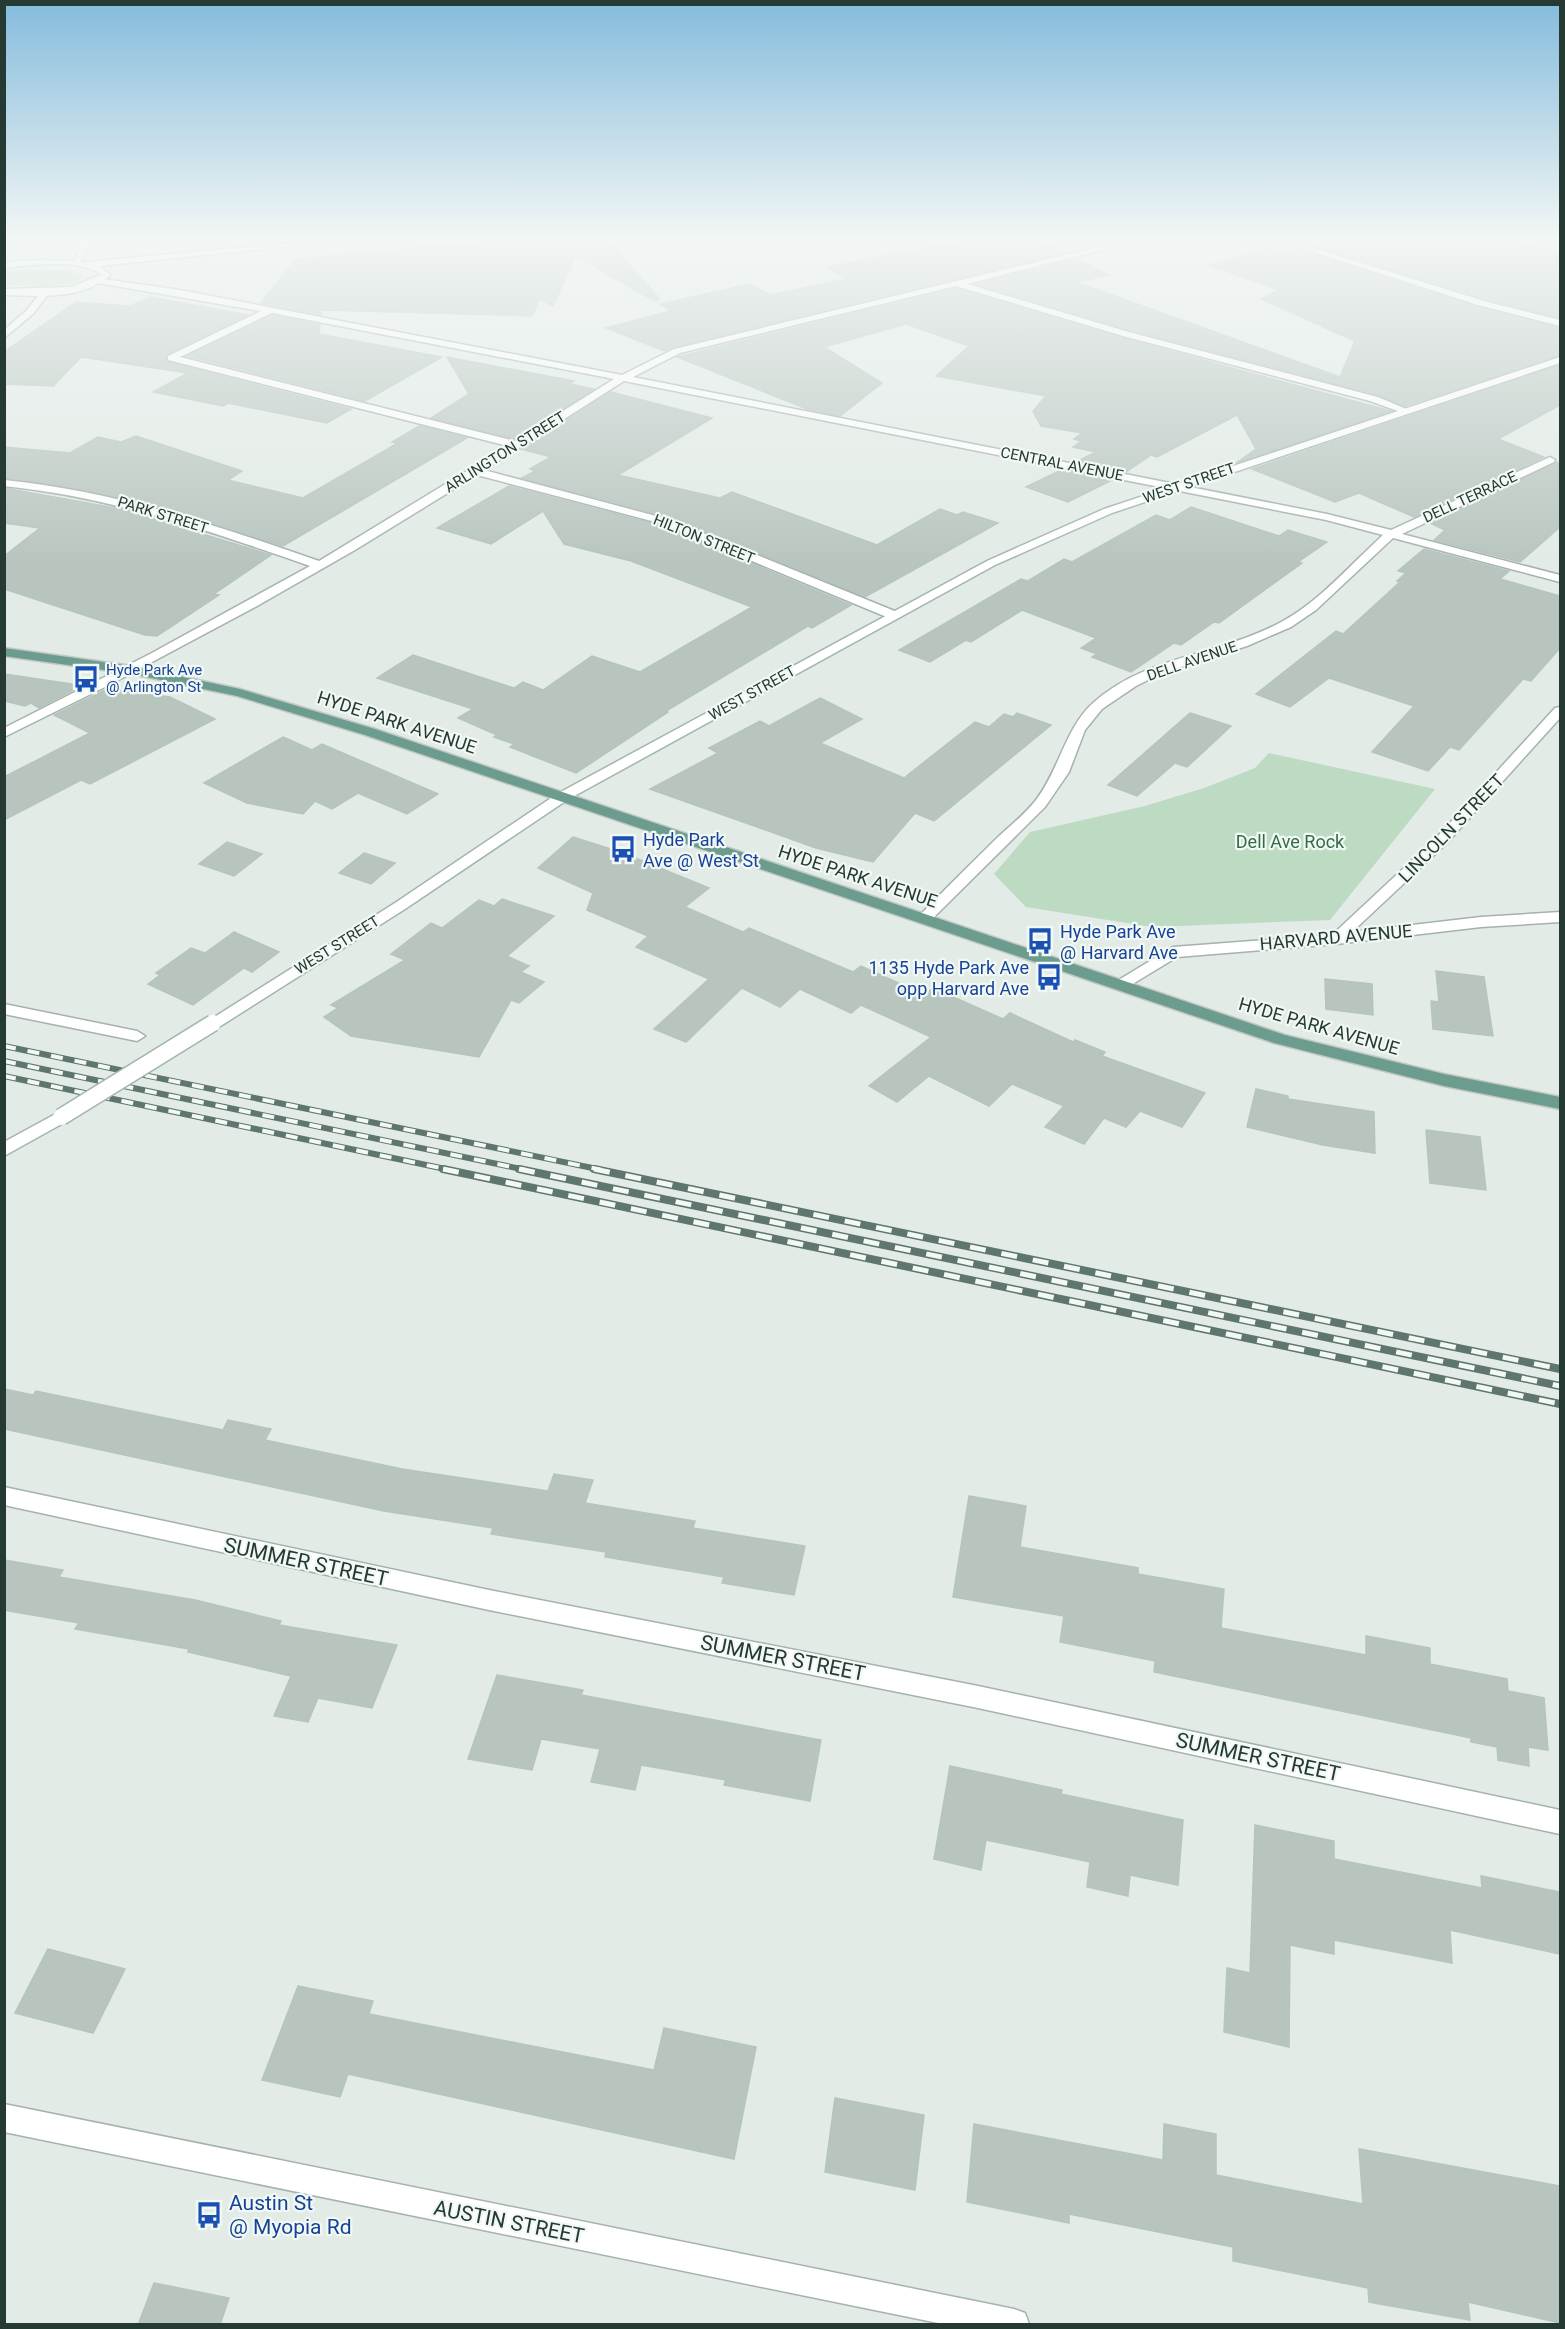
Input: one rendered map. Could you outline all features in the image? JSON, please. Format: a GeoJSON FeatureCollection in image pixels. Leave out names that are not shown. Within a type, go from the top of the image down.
{"type":"FeatureCollection","features":[{"type":"Feature","properties":{"kind":"main road","name":"HYDE PARK AVENUE"},"geometry":{"type":"LineString","coordinates":[[4,652],[132,670],[240,693],[370,732],[1280,1039],[1444,1080],[1560,1102]]}},
{"type":"Feature","properties":{"kind":"street"},"geometry":{"type":"LineString","coordinates":[[195,347],[171,358],[517,445]]}},
{"type":"Feature","properties":{"kind":"street","name":"CENTRAL AVENUE"},"geometry":{"type":"LineString","coordinates":[[457,347],[1327,517],[1560,579]]}},
{"type":"Feature","properties":{"kind":"street","name":"ARLINGTON STREET"},"geometry":{"type":"LineString","coordinates":[[4,733],[132,670],[318,565],[517,445],[621,379],[677,351],[693,347]]}},
{"type":"Feature","properties":{"kind":"street"},"geometry":{"type":"LineString","coordinates":[[1178,347],[1374,399],[1406,411]]}},
{"type":"Feature","properties":{"kind":"street","name":"WEST STREET"},"geometry":{"type":"LineString","coordinates":[[4,1150],[61,1117],[400,906],[562,797],[893,615],[1064,529],[1178,486],[1560,360]]}},
{"type":"Feature","properties":{"kind":"street"},"geometry":{"type":"LineString","coordinates":[[653,362],[666,388]]}},
{"type":"Feature","properties":{"kind":"street","name":"DELL TERRACE"},"geometry":{"type":"LineString","coordinates":[[1390,535],[1550,460]]}},
{"type":"Feature","properties":{"kind":"street","name":"HILTON STREET"},"geometry":{"type":"LineString","coordinates":[[474,471],[667,522],[893,615]]}},
{"type":"Feature","properties":{"kind":"street","name":"PARK STREET"},"geometry":{"type":"LineString","coordinates":[[4,483],[75,490],[108,498],[318,565]]}},
{"type":"Feature","properties":{"kind":"street","name":"DELL AVENUE"},"geometry":{"type":"LineString","coordinates":[[925,918],[1040,804],[1062,772],[1079,729],[1097,706],[1157,670],[1243,643],[1287,624],[1312,607],[1390,535]]}},
{"type":"Feature","properties":{"kind":"street","name":"LINCOLN STREET"},"geometry":{"type":"LineString","coordinates":[[1336,939],[1434,848],[1560,711]]}},
{"type":"Feature","properties":{"kind":"street","name":"HARVARD AVENUE"},"geometry":{"type":"LineString","coordinates":[[1120,984],[1173,952],[1336,939],[1481,922],[1560,917]]}},
{"type":"Feature","properties":{"kind":"street"},"geometry":{"type":"LineString","coordinates":[[4,1010],[137,1036]]}},
{"type":"Feature","properties":{"kind":"street","name":"SUMMER STREET"},"geometry":{"type":"LineString","coordinates":[[4,1496],[477,1598],[978,1697],[1560,1822]]}},
{"type":"Feature","properties":{"kind":"street","name":"AUSTIN STREET"},"geometry":{"type":"LineString","coordinates":[[4,2118],[1014,2325]]}},
{"type":"Feature","properties":{"kind":"green space","name":"Dell Ave Rock"},"geometry":{"type":"Polygon","coordinates":[[[1269,753],[1435,789],[1330,920],[1152,927],[1026,907],[994,874],[1030,832],[1145,806],[1204,788],[1255,768],[1269,753]]]}},
{"type":"Feature","properties":{"kind":"building"},"geometry":{"type":"Polygon","coordinates":[[[12,347],[182,347],[167,354],[167,362],[351,409],[327,423],[228,403],[223,406],[153,392],[188,373],[81,357],[53,386],[4,384],[4,352],[12,347]]]}},
{"type":"Feature","properties":{"kind":"building"},"geometry":{"type":"Polygon","coordinates":[[[206,347],[387,347],[442,357],[365,401],[187,356],[206,347]]]}},
{"type":"Feature","properties":{"kind":"building"},"geometry":{"type":"Polygon","coordinates":[[[653,347],[674,347],[664,351],[653,347]]]}},
{"type":"Feature","properties":{"kind":"building"},"geometry":{"type":"Polygon","coordinates":[[[719,347],[825,347],[882,383],[840,416],[807,409],[677,357],[719,347]]]}},
{"type":"Feature","properties":{"kind":"building"},"geometry":{"type":"Polygon","coordinates":[[[968,347],[1154,347],[1391,411],[1236,463],[1256,449],[1237,415],[1157,457],[1151,455],[1126,472],[1076,462],[1096,452],[1073,447],[1081,441],[1074,439],[1082,433],[1041,426],[1033,411],[1046,396],[936,376],[968,347]]]}},
{"type":"Feature","properties":{"kind":"building"},"geometry":{"type":"Polygon","coordinates":[[[1194,347],[1256,347],[1340,377],[1353,347],[1560,347],[1560,355],[1405,406],[1379,395],[1194,347]]]}},
{"type":"Feature","properties":{"kind":"building"},"geometry":{"type":"Polygon","coordinates":[[[447,357],[574,381],[570,384],[594,389],[515,439],[431,418],[469,394],[447,357]]]}},
{"type":"Feature","properties":{"kind":"building"},"geometry":{"type":"Polygon","coordinates":[[[1560,365],[1560,405],[1498,439],[1544,457],[1414,517],[1359,493],[1335,502],[1252,469],[1560,365]]]}},
{"type":"Feature","properties":{"kind":"building"},"geometry":{"type":"Polygon","coordinates":[[[611,392],[712,418],[618,475],[720,498],[732,492],[877,545],[940,509],[957,515],[963,512],[998,523],[865,597],[672,518],[522,478],[535,471],[530,469],[551,457],[521,449],[611,392]]]}},
{"type":"Feature","properties":{"kind":"building"},"geometry":{"type":"Polygon","coordinates":[[[419,426],[467,438],[283,546],[125,499],[4,478],[4,447],[70,453],[98,437],[121,442],[136,436],[242,471],[228,480],[303,498],[398,443],[392,442],[419,426]]]}},
{"type":"Feature","properties":{"kind":"building"},"geometry":{"type":"Polygon","coordinates":[[[1557,462],[1560,463],[1560,527],[1520,562],[1434,540],[1445,530],[1430,523],[1557,462]]]}},
{"type":"Feature","properties":{"kind":"building"},"geometry":{"type":"Polygon","coordinates":[[[1061,470],[1112,480],[1068,502],[1026,487],[1061,470]]]}},
{"type":"Feature","properties":{"kind":"building"},"geometry":{"type":"Polygon","coordinates":[[[509,486],[662,526],[851,605],[812,628],[808,626],[666,711],[668,712],[576,773],[510,747],[514,744],[494,737],[497,735],[458,718],[473,709],[377,678],[413,655],[514,688],[523,682],[543,690],[592,656],[640,672],[752,607],[631,561],[564,544],[543,511],[491,544],[437,528],[509,486]]]}},
{"type":"Feature","properties":{"kind":"building"},"geometry":{"type":"Polygon","coordinates":[[[4,488],[121,509],[271,555],[214,594],[219,595],[157,636],[145,635],[4,589],[4,556],[40,528],[4,523],[4,488]]]}},
{"type":"Feature","properties":{"kind":"building"},"geometry":{"type":"Polygon","coordinates":[[[1191,507],[1279,536],[1288,530],[1327,542],[1298,562],[1302,563],[1219,623],[1214,622],[1181,645],[1174,643],[1131,672],[1092,657],[1097,654],[1081,648],[1096,638],[1022,610],[971,642],[966,640],[930,662],[899,650],[1021,579],[1028,581],[1064,559],[1072,562],[1156,515],[1170,520],[1191,507]]]}},
{"type":"Feature","properties":{"kind":"building"},"geometry":{"type":"Polygon","coordinates":[[[1424,549],[1509,571],[1500,579],[1560,596],[1560,648],[1531,681],[1523,679],[1459,750],[1450,747],[1428,771],[1372,752],[1414,706],[1329,678],[1290,707],[1256,694],[1336,631],[1343,634],[1400,582],[1397,581],[1406,573],[1398,571],[1424,549]]]}},
{"type":"Feature","properties":{"kind":"building"},"geometry":{"type":"Polygon","coordinates":[[[4,674],[83,685],[39,708],[31,703],[25,706],[4,701],[4,674]]]}},
{"type":"Feature","properties":{"kind":"building"},"geometry":{"type":"Polygon","coordinates":[[[107,689],[170,697],[215,719],[90,784],[81,780],[4,820],[4,777],[90,733],[54,715],[107,689]]]}},
{"type":"Feature","properties":{"kind":"building"},"geometry":{"type":"Polygon","coordinates":[[[820,698],[862,719],[820,743],[904,778],[975,722],[989,727],[1004,714],[1013,717],[1017,713],[1051,725],[934,821],[915,813],[873,862],[816,848],[650,789],[718,753],[709,748],[760,721],[769,726],[820,698]]]}},
{"type":"Feature","properties":{"kind":"building"},"geometry":{"type":"Polygon","coordinates":[[[1190,713],[1231,726],[1187,767],[1175,763],[1137,796],[1108,785],[1190,713]]]}},
{"type":"Feature","properties":{"kind":"building"},"geometry":{"type":"Polygon","coordinates":[[[283,737],[312,750],[322,744],[438,794],[407,814],[358,793],[332,809],[315,801],[303,814],[247,803],[204,783],[283,737]]]}},
{"type":"Feature","properties":{"kind":"building"},"geometry":{"type":"Polygon","coordinates":[[[573,837],[623,853],[709,888],[685,907],[743,932],[749,928],[853,972],[861,966],[925,995],[933,988],[1003,1019],[1010,1013],[1073,1042],[1075,1040],[1105,1052],[1102,1056],[1205,1093],[1182,1127],[1140,1111],[1126,1127],[1104,1118],[1084,1144],[1045,1127],[1064,1106],[1012,1084],[989,1106],[929,1076],[897,1102],[869,1086],[931,1037],[861,1005],[851,1013],[800,989],[780,1007],[742,988],[686,1042],[654,1029],[709,979],[636,947],[648,936],[587,910],[593,893],[538,868],[573,837]]]}},
{"type":"Feature","properties":{"kind":"building"},"geometry":{"type":"Polygon","coordinates":[[[227,842],[262,854],[234,876],[199,864],[227,842]]]}},
{"type":"Feature","properties":{"kind":"building"},"geometry":{"type":"Polygon","coordinates":[[[364,853],[395,863],[371,884],[339,873],[364,853]]]}},
{"type":"Feature","properties":{"kind":"building"},"geometry":{"type":"Polygon","coordinates":[[[502,899],[554,916],[507,956],[529,966],[521,972],[544,982],[519,1003],[511,1000],[479,1057],[351,1036],[324,1017],[338,1008],[331,1005],[405,960],[391,954],[431,923],[442,928],[479,900],[494,906],[502,899]]]}},
{"type":"Feature","properties":{"kind":"building"},"geometry":{"type":"Polygon","coordinates":[[[234,932],[279,952],[252,972],[244,968],[193,1005],[148,984],[160,975],[156,973],[191,948],[205,953],[234,932]]]}},
{"type":"Feature","properties":{"kind":"building"},"geometry":{"type":"Polygon","coordinates":[[[1436,971],[1484,977],[1493,1036],[1433,1029],[1431,1001],[1439,1002],[1436,971]]]}},
{"type":"Feature","properties":{"kind":"building"},"geometry":{"type":"Polygon","coordinates":[[[1325,979],[1372,984],[1373,1015],[1326,1009],[1325,979]]]}},
{"type":"Feature","properties":{"kind":"building"},"geometry":{"type":"Polygon","coordinates":[[[1256,1089],[1288,1096],[1288,1099],[1374,1112],[1375,1153],[1323,1145],[1247,1127],[1256,1089]]]}},
{"type":"Feature","properties":{"kind":"building"},"geometry":{"type":"Polygon","coordinates":[[[1426,1130],[1480,1137],[1486,1190],[1430,1183],[1426,1130]]]}},
{"type":"Feature","properties":{"kind":"building"},"geometry":{"type":"Polygon","coordinates":[[[4,1389],[33,1395],[36,1391],[223,1430],[228,1420],[271,1429],[265,1440],[402,1469],[548,1491],[554,1474],[593,1480],[585,1503],[695,1521],[693,1528],[805,1546],[794,1595],[722,1583],[724,1577],[605,1557],[606,1552],[491,1534],[493,1528],[384,1511],[4,1429],[4,1389]]]}},
{"type":"Feature","properties":{"kind":"building"},"geometry":{"type":"Polygon","coordinates":[[[969,1496],[1026,1506],[1020,1547],[1138,1568],[1138,1574],[1224,1589],[1221,1628],[1366,1655],[1366,1636],[1430,1648],[1430,1664],[1507,1679],[1508,1691],[1544,1698],[1548,1750],[1528,1747],[1529,1766],[1498,1760],[1497,1747],[1471,1742],[1471,1738],[1154,1672],[1155,1661],[1060,1642],[1064,1616],[953,1597],[969,1496]]]}},
{"type":"Feature","properties":{"kind":"building"},"geometry":{"type":"Polygon","coordinates":[[[4,1560],[63,1570],[59,1577],[195,1600],[281,1621],[279,1625],[397,1645],[372,1708],[318,1698],[308,1722],[274,1716],[291,1676],[188,1652],[189,1649],[75,1629],[79,1623],[4,1610],[4,1560]]]}},
{"type":"Feature","properties":{"kind":"building"},"geometry":{"type":"Polygon","coordinates":[[[497,1675],[583,1690],[581,1695],[821,1740],[810,1801],[724,1785],[726,1780],[641,1765],[635,1790],[591,1782],[600,1749],[541,1739],[532,1770],[468,1759],[497,1675]]]}},
{"type":"Feature","properties":{"kind":"building"},"geometry":{"type":"Polygon","coordinates":[[[950,1766],[1062,1790],[1061,1794],[1183,1820],[1178,1885],[1130,1875],[1128,1896],[1087,1887],[1090,1862],[986,1840],[981,1870],[934,1859],[950,1766]]]}},
{"type":"Feature","properties":{"kind":"building"},"geometry":{"type":"Polygon","coordinates":[[[1255,1825],[1334,1841],[1334,1859],[1482,1888],[1481,1876],[1560,1892],[1560,1954],[1450,1930],[1452,1963],[1334,1940],[1334,1954],[1290,1945],[1289,2047],[1224,2032],[1227,1968],[1250,1973],[1255,1825]]]}},
{"type":"Feature","properties":{"kind":"building"},"geometry":{"type":"Polygon","coordinates":[[[48,1949],[125,1969],[93,2033],[15,2013],[48,1949]]]}},
{"type":"Feature","properties":{"kind":"building"},"geometry":{"type":"Polygon","coordinates":[[[298,1986],[373,2001],[369,2014],[654,2070],[664,2028],[756,2047],[734,2159],[348,2074],[340,2097],[262,2080],[298,1986]]]}},
{"type":"Feature","properties":{"kind":"building"},"geometry":{"type":"Polygon","coordinates":[[[835,2098],[924,2115],[915,2190],[825,2172],[835,2098]]]}},
{"type":"Feature","properties":{"kind":"building"},"geometry":{"type":"Polygon","coordinates":[[[974,2124],[1163,2160],[1164,2124],[1216,2134],[1216,2175],[1363,2204],[1359,2149],[1560,2186],[1560,2323],[1468,2302],[1470,2320],[1369,2302],[1368,2288],[1233,2261],[1233,2247],[1069,2214],[1069,2223],[967,2202],[974,2124]]]}},
{"type":"Feature","properties":{"kind":"building"},"geometry":{"type":"Polygon","coordinates":[[[154,2283],[229,2298],[220,2325],[138,2325],[154,2283]]]}},
{"type":"Feature","properties":{"kind":"railway"},"geometry":{"type":"LineString","coordinates":[[4,1046],[602,1170]]}},
{"type":"Feature","properties":{"kind":"railway"},"geometry":{"type":"LineString","coordinates":[[4,1061],[526,1170]]}},
{"type":"Feature","properties":{"kind":"railway"},"geometry":{"type":"LineString","coordinates":[[4,1076],[450,1170]]}},
{"type":"Feature","properties":{"kind":"railway"},"geometry":{"type":"LineString","coordinates":[[443,1169],[1560,1404]]}},
{"type":"Feature","properties":{"kind":"railway"},"geometry":{"type":"LineString","coordinates":[[519,1169],[1560,1386]]}},
{"type":"Feature","properties":{"kind":"railway"},"geometry":{"type":"LineString","coordinates":[[594,1169],[1560,1369]]}},
{"type":"Feature","properties":{"kind":"place","name":"Hyde Park Ave @ Arlington St"},"geometry":{"type":"Point","coordinates":[86,679]}},
{"type":"Feature","properties":{"kind":"place","name":"Hyde Park Ave @ West St"},"geometry":{"type":"Point","coordinates":[623,849]}},
{"type":"Feature","properties":{"kind":"place","name":"Hyde Park Ave @ Harvard Ave"},"geometry":{"type":"Point","coordinates":[1040,941]}},
{"type":"Feature","properties":{"kind":"place","name":"1135 Hyde Park Ave opp Harvard Ave"},"geometry":{"type":"Point","coordinates":[1049,977]}},
{"type":"Feature","properties":{"kind":"place","name":"Austin St @ Myopia Rd"},"geometry":{"type":"Point","coordinates":[209,2215]}}]}
